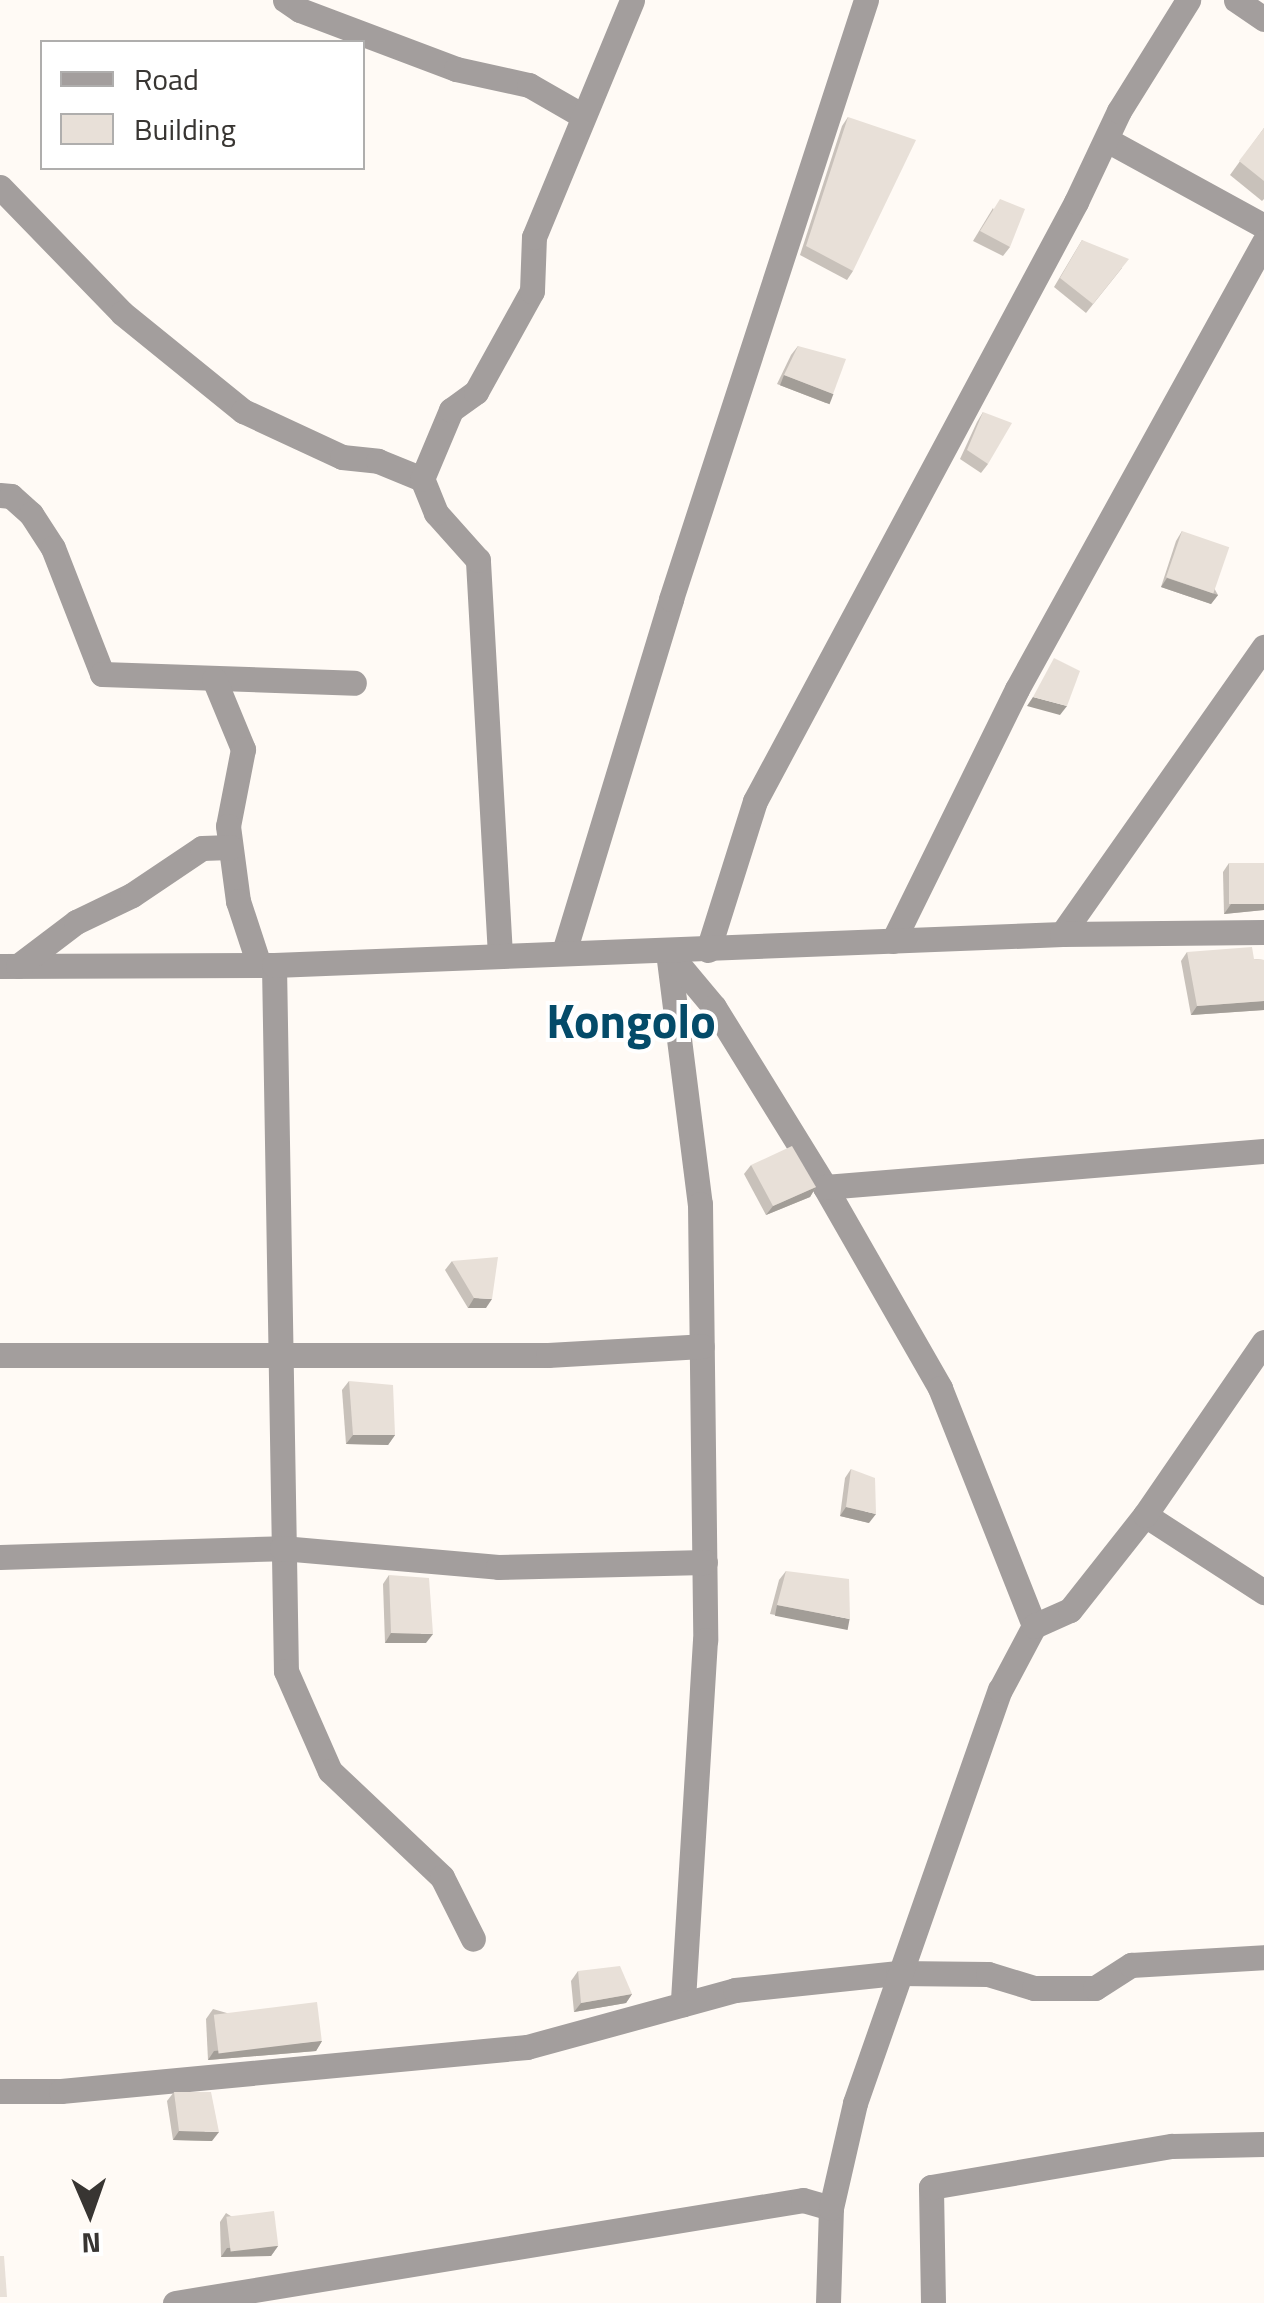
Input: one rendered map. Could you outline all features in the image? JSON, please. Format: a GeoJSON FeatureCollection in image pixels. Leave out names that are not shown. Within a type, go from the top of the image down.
{"type":"FeatureCollection","features":[{"type":"Feature","properties":{"kind":"street"},"geometry":{"type":"LineString","coordinates":[[285,0],[456,69],[530,86],[583,116]]}},
{"type":"Feature","properties":{"kind":"street"},"geometry":{"type":"LineString","coordinates":[[500,955],[478,560],[436,513],[422,479],[450,410],[476,392],[532,291],[534,237],[632,0]]}},
{"type":"Feature","properties":{"kind":"street"},"geometry":{"type":"LineString","coordinates":[[564,952],[671,599],[866,0]]}},
{"type":"Feature","properties":{"kind":"street"},"geometry":{"type":"LineString","coordinates":[[708,950],[755,801],[1108,140],[1118,111],[1188,0]]}},
{"type":"Feature","properties":{"kind":"street"},"geometry":{"type":"LineString","coordinates":[[1236,0],[1264,19]]}},
{"type":"Feature","properties":{"kind":"street"},"geometry":{"type":"LineString","coordinates":[[1108,140],[1264,226]]}},
{"type":"Feature","properties":{"kind":"street"},"geometry":{"type":"LineString","coordinates":[[0,188],[122,313],[243,411],[342,457],[378,461],[422,479]]}},
{"type":"Feature","properties":{"kind":"street"},"geometry":{"type":"LineString","coordinates":[[893,941],[1016,689],[1264,242]]}},
{"type":"Feature","properties":{"kind":"street"},"geometry":{"type":"LineString","coordinates":[[0,494],[11,496],[31,514],[52,548],[102,674],[354,683]]}},
{"type":"Feature","properties":{"kind":"street"},"geometry":{"type":"LineString","coordinates":[[1062,934],[1264,646]]}},
{"type":"Feature","properties":{"kind":"street"},"geometry":{"type":"LineString","coordinates":[[214,679],[244,749],[228,826],[230,847],[238,902],[266,965],[286,1670],[330,1770],[442,1877],[473,1939]]}},
{"type":"Feature","properties":{"kind":"street"},"geometry":{"type":"LineString","coordinates":[[9,966],[202,848],[230,847]]}},
{"type":"Feature","properties":{"kind":"street"},"geometry":{"type":"LineString","coordinates":[[9,966],[266,965],[1062,934],[1264,932]]}},
{"type":"Feature","properties":{"kind":"street"},"geometry":{"type":"LineString","coordinates":[[668,952],[714,1007],[826,1187],[940,1388],[1034,1626]]}},
{"type":"Feature","properties":{"kind":"street"},"geometry":{"type":"LineString","coordinates":[[668,952],[700,1204],[706,1640],[683,2004]]}},
{"type":"Feature","properties":{"kind":"street"},"geometry":{"type":"LineString","coordinates":[[826,1187],[1264,1151]]}},
{"type":"Feature","properties":{"kind":"street"},"geometry":{"type":"LineString","coordinates":[[828,2303],[831,2208],[855,2103],[1000,1690],[1034,1626],[1070,1610],[1144,1515],[1264,1342]]}},
{"type":"Feature","properties":{"kind":"street"},"geometry":{"type":"LineString","coordinates":[[0,1355],[548,1355],[702,1346]]}},
{"type":"Feature","properties":{"kind":"street"},"geometry":{"type":"LineString","coordinates":[[1144,1515],[1264,1592]]}},
{"type":"Feature","properties":{"kind":"street"},"geometry":{"type":"LineString","coordinates":[[0,1556],[282,1548],[498,1567],[705,1562]]}},
{"type":"Feature","properties":{"kind":"street"},"geometry":{"type":"LineString","coordinates":[[0,2090],[61,2091],[527,2047],[735,1990],[898,1973],[988,1974],[1034,1988],[1095,1988],[1131,1965],[1264,1956]]}},
{"type":"Feature","properties":{"kind":"street"},"geometry":{"type":"LineString","coordinates":[[933,2303],[932,2187],[1172,2146],[1264,2144]]}},
{"type":"Feature","properties":{"kind":"street"},"geometry":{"type":"LineString","coordinates":[[175,2303],[803,2200],[831,2208]]}},
{"type":"Feature","properties":{"kind":"building"},"geometry":{"type":"Polygon","coordinates":[[[848,117],[916,140],[853,271],[806,246],[848,117]]]}},
{"type":"Feature","properties":{"kind":"building"},"geometry":{"type":"Polygon","coordinates":[[[1264,128],[1264,181],[1239,161],[1264,128]]]}},
{"type":"Feature","properties":{"kind":"building"},"geometry":{"type":"Polygon","coordinates":[[[1000,199],[1025,209],[1010,247],[980,231],[1000,199]]]}},
{"type":"Feature","properties":{"kind":"building"},"geometry":{"type":"Polygon","coordinates":[[[1082,240],[1129,259],[1093,304],[1060,278],[1082,240]]]}},
{"type":"Feature","properties":{"kind":"building"},"geometry":{"type":"Polygon","coordinates":[[[798,346],[846,359],[833,394],[784,375],[798,346]]]}},
{"type":"Feature","properties":{"kind":"building"},"geometry":{"type":"Polygon","coordinates":[[[983,412],[1012,423],[988,464],[967,450],[983,412]]]}},
{"type":"Feature","properties":{"kind":"building"},"geometry":{"type":"Polygon","coordinates":[[[1182,531],[1229,547],[1213,594],[1166,577],[1182,531]]]}},
{"type":"Feature","properties":{"kind":"building"},"geometry":{"type":"Polygon","coordinates":[[[1054,658],[1080,671],[1067,706],[1033,697],[1054,658]]]}},
{"type":"Feature","properties":{"kind":"building"},"geometry":{"type":"Polygon","coordinates":[[[1229,863],[1264,863],[1264,904],[1229,904],[1229,863]]]}},
{"type":"Feature","properties":{"kind":"building"},"geometry":{"type":"Polygon","coordinates":[[[1252,947],[1254,959],[1264,960],[1264,1001],[1197,1006],[1187,952],[1252,947]]]}},
{"type":"Feature","properties":{"kind":"building"},"geometry":{"type":"Polygon","coordinates":[[[792,1146],[816,1187],[773,1206],[751,1165],[792,1146]]]}},
{"type":"Feature","properties":{"kind":"building"},"geometry":{"type":"Polygon","coordinates":[[[498,1257],[492,1299],[474,1298],[452,1261],[498,1257]]]}},
{"type":"Feature","properties":{"kind":"building"},"geometry":{"type":"Polygon","coordinates":[[[349,1381],[393,1385],[395,1435],[353,1435],[349,1381]]]}},
{"type":"Feature","properties":{"kind":"building"},"geometry":{"type":"Polygon","coordinates":[[[851,1469],[875,1478],[876,1514],[846,1507],[851,1469]]]}},
{"type":"Feature","properties":{"kind":"building"},"geometry":{"type":"Polygon","coordinates":[[[786,1571],[849,1579],[850,1619],[777,1605],[786,1571]]]}},
{"type":"Feature","properties":{"kind":"building"},"geometry":{"type":"Polygon","coordinates":[[[389,1575],[429,1578],[433,1634],[391,1633],[389,1575]]]}},
{"type":"Feature","properties":{"kind":"building"},"geometry":{"type":"Polygon","coordinates":[[[620,1966],[632,1994],[581,2003],[578,1971],[620,1966]]]}},
{"type":"Feature","properties":{"kind":"building"},"geometry":{"type":"Polygon","coordinates":[[[317,2002],[322,2041],[219,2053],[214,2015],[317,2002]]]}},
{"type":"Feature","properties":{"kind":"building"},"geometry":{"type":"Polygon","coordinates":[[[174,2092],[211,2092],[219,2132],[179,2131],[174,2092]]]}},
{"type":"Feature","properties":{"kind":"building"},"geometry":{"type":"Polygon","coordinates":[[[274,2211],[278,2246],[231,2252],[226,2217],[274,2211]]]}},
{"type":"Feature","properties":{"kind":"building"},"geometry":{"type":"Polygon","coordinates":[[[0,2256],[4,2256],[7,2297],[0,2297],[0,2256]]]}},
{"type":"Feature","properties":{"kind":"district","name":"Kongolo"},"geometry":{"type":"Point","coordinates":[631,1021]}}]}
